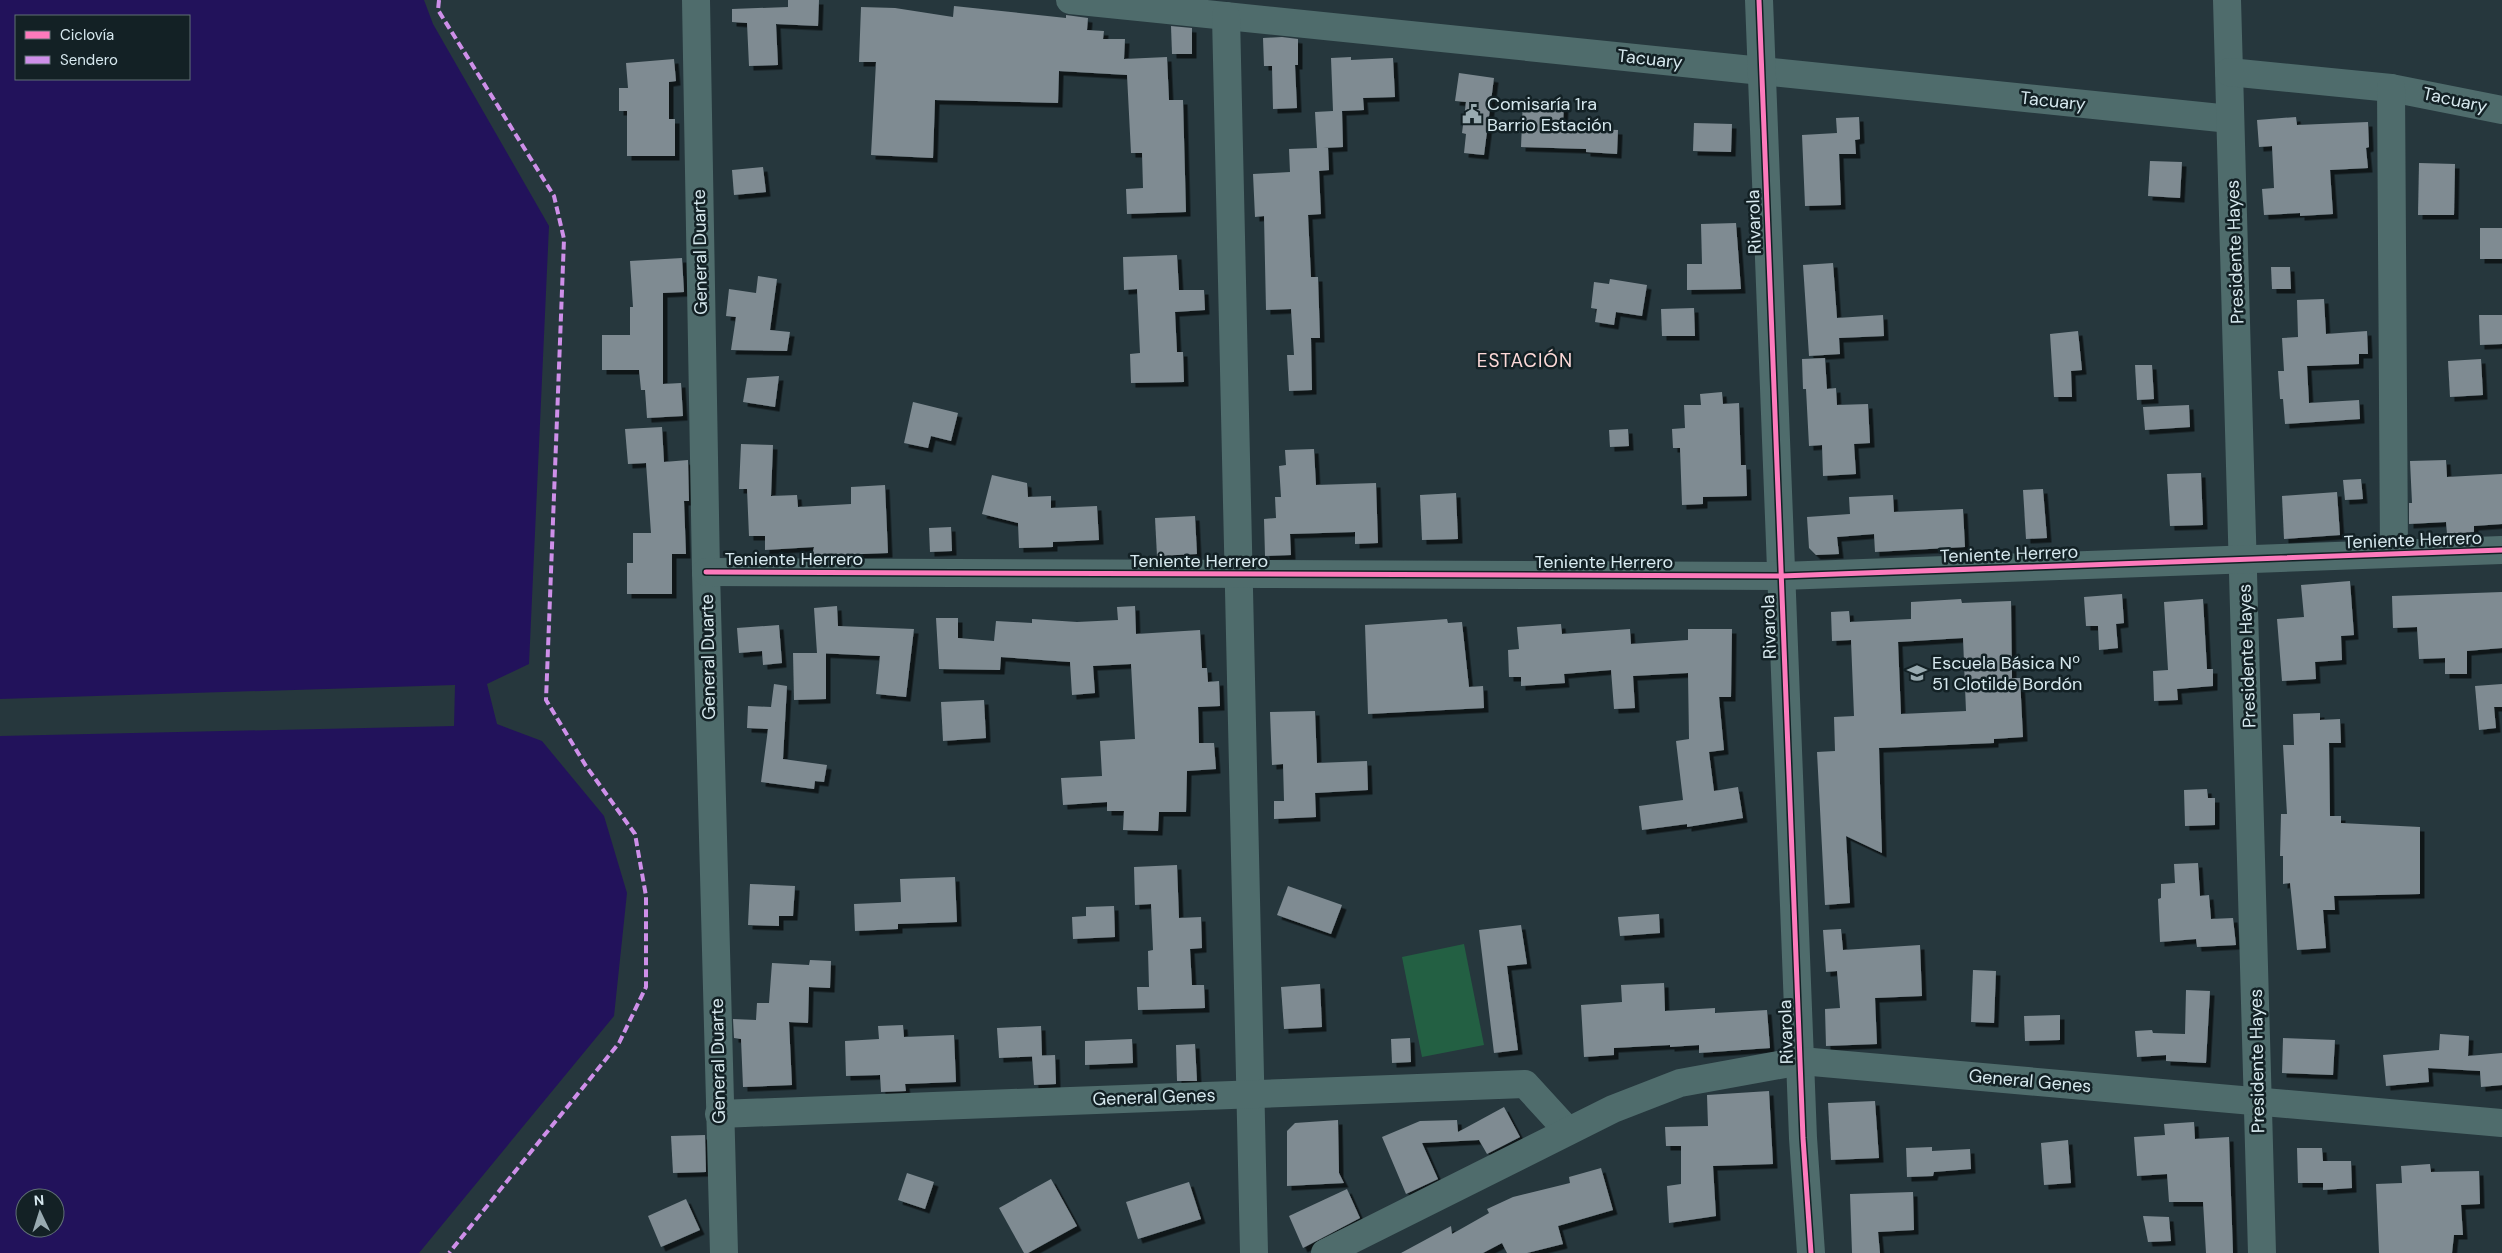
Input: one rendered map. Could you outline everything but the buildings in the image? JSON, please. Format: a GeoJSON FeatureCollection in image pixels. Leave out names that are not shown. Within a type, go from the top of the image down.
{"type":"FeatureCollection","features":[{"type":"Feature","properties":{"kind":"street","name":"General Duarte"},"geometry":{"type":"LineString","coordinates":[[696,0],[706,572],[724,1253]]}},
{"type":"Feature","properties":{"kind":"street","name":"Tacuary"},"geometry":{"type":"LineString","coordinates":[[1070,0],[2230,119]]}},
{"type":"Feature","properties":{"kind":"street","name":"Rivarola"},"geometry":{"type":"LineString","coordinates":[[1759,0],[1801,1061],[1811,1253]]}},
{"type":"Feature","properties":{"kind":"street","name":"Presidente Hayes"},"geometry":{"type":"LineString","coordinates":[[2227,0],[2262,1253]]}},
{"type":"Feature","properties":{"kind":"street"},"geometry":{"type":"LineString","coordinates":[[1226,16],[1254,1253]]}},
{"type":"Feature","properties":{"kind":"street","name":"Tacuary"},"geometry":{"type":"LineString","coordinates":[[2229,72],[2392,88],[2502,110]]}},
{"type":"Feature","properties":{"kind":"street"},"geometry":{"type":"LineString","coordinates":[[2392,88],[2394,554]]}},
{"type":"Feature","properties":{"kind":"street","name":"Teniente Herrero"},"geometry":{"type":"LineString","coordinates":[[706,572],[1781,576],[2502,550]]}},
{"type":"Feature","properties":{"kind":"street","name":"General Genes"},"geometry":{"type":"LineString","coordinates":[[1325,1253],[1613,1109],[1680,1083],[1801,1061],[2502,1123]]}},
{"type":"Feature","properties":{"kind":"street","name":"General Genes"},"geometry":{"type":"LineString","coordinates":[[719,1114],[1526,1084],[1568,1130]]}},
{"type":"Feature","properties":{"kind":"green space"},"geometry":{"type":"Polygon","coordinates":[[[1464,944],[1484,1045],[1422,1057],[1402,957],[1464,944]]]}},
{"type":"Feature","properties":{"kind":"shaded area"},"geometry":{"type":"Polygon","coordinates":[[[0,0],[424,0],[433,24],[549,226],[529,664],[487,684],[497,724],[542,741],[604,816],[627,893],[614,1016],[419,1253],[0,1253],[0,736],[454,726],[455,685],[0,699],[0,0]]]}},
{"type":"Feature","properties":{"kind":"marked path"},"geometry":{"type":"LineString","coordinates":[[439,0],[438,10],[554,196],[564,239],[546,700],[586,766],[635,834],[646,896],[646,987],[619,1043],[449,1253]]}},
{"type":"Feature","properties":{"kind":"cycle path"},"geometry":{"type":"LineString","coordinates":[[1759,0],[1803,1138],[1811,1253]]}},
{"type":"Feature","properties":{"kind":"cycle path"},"geometry":{"type":"LineString","coordinates":[[706,572],[1781,576],[2502,550]]}},
{"type":"Feature","properties":{"kind":"place","name":"Comisaría 1ra Barrio Estación"},"geometry":{"type":"Point","coordinates":[1472,114]}},
{"type":"Feature","properties":{"kind":"place","name":"Escuela Básica Nº 51 Clotilde Bordón"},"geometry":{"type":"Point","coordinates":[1917,673]}},
{"type":"Feature","properties":{"kind":"district","name":"ESTACIÓN"},"geometry":{"type":"Point","coordinates":[1525,360]}}]}
